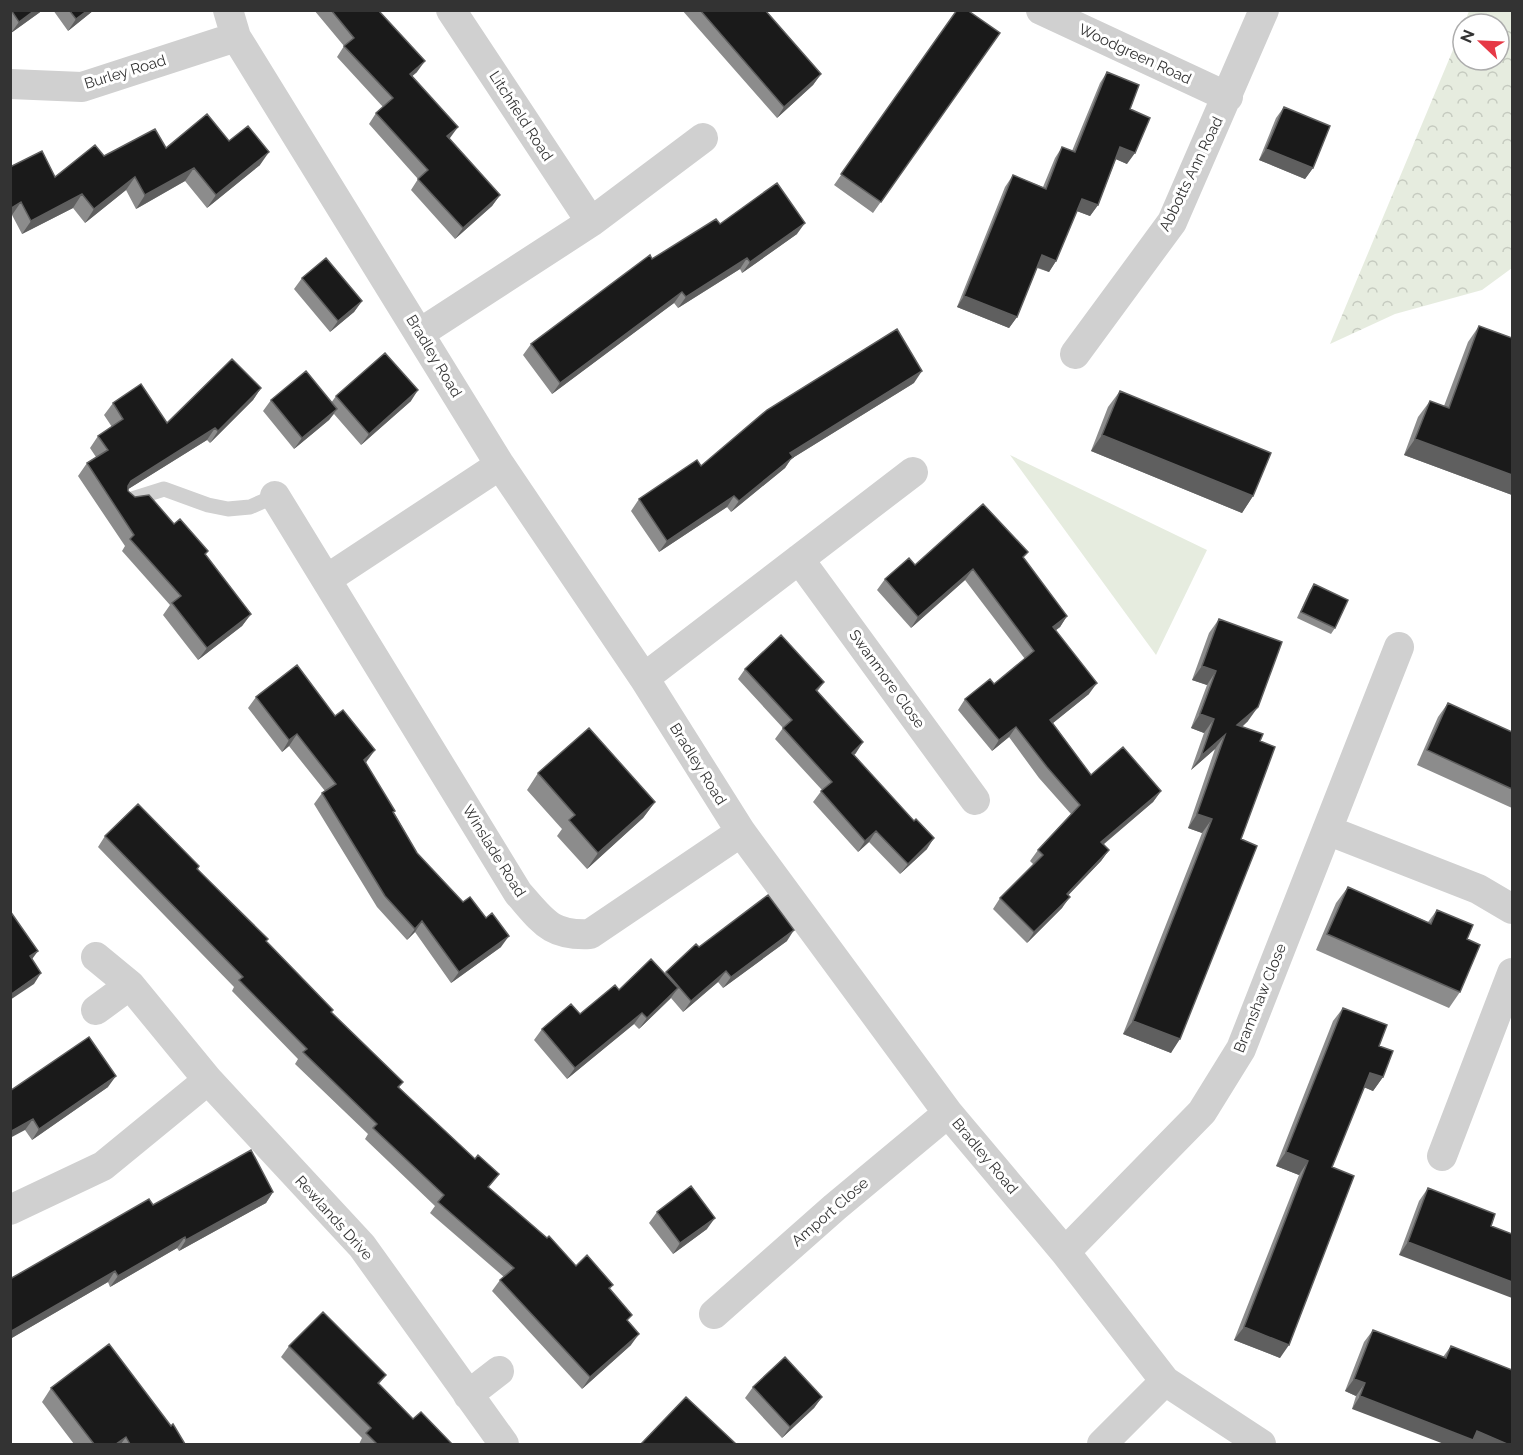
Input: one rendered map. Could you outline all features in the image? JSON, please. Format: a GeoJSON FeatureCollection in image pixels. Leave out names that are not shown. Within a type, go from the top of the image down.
{"type":"FeatureCollection","features":[{"type":"Feature","properties":{"kind":"street","name":"Litchfield Road"},"geometry":{"type":"LineString","coordinates":[[452,10],[591,222]]}},
{"type":"Feature","properties":{"kind":"street","name":"Woodgreen Road"},"geometry":{"type":"LineString","coordinates":[[1041,10],[1228,97]]}},
{"type":"Feature","properties":{"kind":"street","name":"Abbotts Ann Road"},"geometry":{"type":"LineString","coordinates":[[1075,354],[1172,222],[1264,10]]}},
{"type":"Feature","properties":{"kind":"street","name":"Burley Road"},"geometry":{"type":"LineString","coordinates":[[10,84],[82,87],[232,24]]}},
{"type":"Feature","properties":{"kind":"street","name":"Bradley Road"},"geometry":{"type":"LineString","coordinates":[[232,24],[500,465],[644,678],[741,832],[948,1113],[1065,1252],[1165,1381],[1261,1444]]}},
{"type":"Feature","properties":{"kind":"street"},"geometry":{"type":"LineString","coordinates":[[420,333],[591,222],[703,138]]}},
{"type":"Feature","properties":{"kind":"street"},"geometry":{"type":"LineString","coordinates":[[327,579],[500,465]]}},
{"type":"Feature","properties":{"kind":"street"},"geometry":{"type":"LineString","coordinates":[[644,678],[913,472]]}},
{"type":"Feature","properties":{"kind":"street","name":"Winslade Road"},"geometry":{"type":"LineString","coordinates":[[275,496],[518,893],[547,926],[567,935],[590,934],[741,832]]}},
{"type":"Feature","properties":{"kind":"street","name":"Swanmore Close"},"geometry":{"type":"LineString","coordinates":[[799,559],[975,800]]}},
{"type":"Feature","properties":{"kind":"street","name":"Bramshaw Close"},"geometry":{"type":"LineString","coordinates":[[1065,1252],[1202,1112],[1241,1048],[1399,647]]}},
{"type":"Feature","properties":{"kind":"street"},"geometry":{"type":"LineString","coordinates":[[1327,830],[1478,890],[1512,909]]}},
{"type":"Feature","properties":{"kind":"street","name":"Rewlands Drive"},"geometry":{"type":"LineString","coordinates":[[96,957],[130,986],[208,1080],[362,1246],[504,1444]]}},
{"type":"Feature","properties":{"kind":"street"},"geometry":{"type":"LineString","coordinates":[[1442,1156],[1512,973]]}},
{"type":"Feature","properties":{"kind":"street"},"geometry":{"type":"LineString","coordinates":[[96,1010],[130,986]]}},
{"type":"Feature","properties":{"kind":"street"},"geometry":{"type":"LineString","coordinates":[[10,1210],[103,1166],[208,1080]]}},
{"type":"Feature","properties":{"kind":"street","name":"Amport Close"},"geometry":{"type":"LineString","coordinates":[[714,1314],[835,1207],[948,1113]]}},
{"type":"Feature","properties":{"kind":"street"},"geometry":{"type":"LineString","coordinates":[[468,1395],[499,1371]]}},
{"type":"Feature","properties":{"kind":"street"},"geometry":{"type":"LineString","coordinates":[[1102,1444],[1165,1381]]}},
{"type":"Feature","properties":{"kind":"lane"},"geometry":{"type":"LineString","coordinates":[[129,500],[164,489],[208,505],[228,508],[250,507],[275,496]]}},
{"type":"Feature","properties":{"kind":"green space"},"geometry":{"type":"Polygon","coordinates":[[[1512,11],[1512,268],[1482,290],[1395,314],[1330,344],[1451,55],[1451,72],[1511,72],[1511,12],[1469,12],[1512,11]]]}},
{"type":"Feature","properties":{"kind":"green space"},"geometry":{"type":"Polygon","coordinates":[[[1010,455],[1207,550],[1156,655],[1010,455]]]}},
{"type":"Feature","properties":{"kind":"building"},"geometry":{"type":"Polygon","coordinates":[[[11,10],[35,10],[19,22],[11,10]]]}},
{"type":"Feature","properties":{"kind":"building"},"geometry":{"type":"Polygon","coordinates":[[[69,10],[88,10],[76,19],[69,10]]]}},
{"type":"Feature","properties":{"kind":"building"},"geometry":{"type":"Polygon","coordinates":[[[331,10],[378,10],[425,61],[410,74],[458,127],[447,136],[500,195],[463,228],[418,179],[428,170],[376,113],[393,98],[344,46],[354,38],[331,10]]]}},
{"type":"Feature","properties":{"kind":"building"},"geometry":{"type":"Polygon","coordinates":[[[700,10],[765,10],[821,74],[784,107],[700,10]]]}},
{"type":"Feature","properties":{"kind":"building"},"geometry":{"type":"Polygon","coordinates":[[[957,10],[967,10],[1000,33],[881,202],[841,174],[957,10]]]}},
{"type":"Feature","properties":{"kind":"building"},"geometry":{"type":"Polygon","coordinates":[[[1107,72],[1139,85],[1130,109],[1150,118],[1135,153],[1120,147],[1098,205],[1082,199],[1056,261],[1042,255],[1017,317],[964,296],[1013,175],[1046,189],[1062,147],[1075,152],[1107,72]]]}},
{"type":"Feature","properties":{"kind":"building"},"geometry":{"type":"Polygon","coordinates":[[[1284,107],[1330,126],[1313,168],[1266,149],[1284,107]]]}},
{"type":"Feature","properties":{"kind":"building"},"geometry":{"type":"Polygon","coordinates":[[[207,114],[229,141],[248,126],[269,152],[216,195],[194,168],[145,195],[135,177],[94,209],[82,194],[31,221],[21,202],[10,209],[10,167],[42,151],[55,177],[95,145],[104,156],[155,129],[166,148],[207,114]]]}},
{"type":"Feature","properties":{"kind":"building"},"geometry":{"type":"Polygon","coordinates":[[[777,183],[805,223],[750,262],[747,258],[686,297],[682,292],[560,383],[531,344],[650,255],[652,259],[716,219],[720,224],[777,183]]]}},
{"type":"Feature","properties":{"kind":"building"},"geometry":{"type":"Polygon","coordinates":[[[326,258],[362,301],[338,321],[302,278],[326,258]]]}},
{"type":"Feature","properties":{"kind":"building"},"geometry":{"type":"Polygon","coordinates":[[[1479,326],[1512,338],[1512,475],[1415,439],[1430,401],[1449,408],[1479,326]]]}},
{"type":"Feature","properties":{"kind":"building"},"geometry":{"type":"Polygon","coordinates":[[[897,329],[922,371],[790,453],[793,457],[739,501],[734,496],[667,541],[639,499],[697,460],[701,466],[767,410],[897,329]]]}},
{"type":"Feature","properties":{"kind":"building"},"geometry":{"type":"Polygon","coordinates":[[[385,353],[418,390],[369,434],[336,396],[385,353]]]}},
{"type":"Feature","properties":{"kind":"building"},"geometry":{"type":"Polygon","coordinates":[[[232,359],[261,388],[218,431],[215,428],[131,481],[128,486],[128,491],[135,497],[149,495],[174,524],[180,519],[208,551],[205,554],[251,614],[207,648],[172,603],[181,596],[130,539],[134,535],[87,463],[108,450],[98,436],[123,419],[113,403],[141,384],[167,423],[232,359]]]}},
{"type":"Feature","properties":{"kind":"building"},"geometry":{"type":"Polygon","coordinates":[[[306,371],[337,409],[302,438],[271,400],[306,371]]]}},
{"type":"Feature","properties":{"kind":"building"},"geometry":{"type":"Polygon","coordinates":[[[1120,391],[1271,453],[1253,496],[1102,435],[1120,391]]]}},
{"type":"Feature","properties":{"kind":"building"},"geometry":{"type":"Polygon","coordinates":[[[983,504],[1028,552],[1023,557],[1067,616],[1053,627],[1097,683],[1050,720],[1091,775],[1123,747],[1161,791],[1101,842],[1109,850],[1067,894],[1070,897],[1034,932],[1000,898],[1043,855],[1038,850],[1080,805],[1016,727],[999,740],[965,699],[990,679],[994,684],[1034,651],[973,569],[918,617],[885,579],[909,558],[915,565],[983,504]]]}},
{"type":"Feature","properties":{"kind":"building"},"geometry":{"type":"Polygon","coordinates":[[[1314,584],[1348,600],[1335,628],[1301,612],[1314,584]]]}},
{"type":"Feature","properties":{"kind":"building"},"geometry":{"type":"Polygon","coordinates":[[[1219,619],[1282,642],[1258,707],[1237,725],[1263,734],[1260,741],[1275,747],[1241,839],[1257,846],[1180,1039],[1133,1021],[1212,819],[1197,814],[1225,735],[1201,756],[1214,719],[1200,714],[1216,671],[1202,666],[1219,619]]]}},
{"type":"Feature","properties":{"kind":"building"},"geometry":{"type":"Polygon","coordinates":[[[781,635],[824,682],[816,690],[863,742],[852,753],[914,821],[916,819],[934,838],[908,864],[876,831],[865,841],[821,791],[832,782],[783,728],[792,720],[745,669],[781,635]]]}},
{"type":"Feature","properties":{"kind":"building"},"geometry":{"type":"Polygon","coordinates":[[[297,665],[335,716],[343,710],[375,750],[364,760],[417,853],[463,902],[470,897],[486,918],[492,913],[509,936],[459,972],[422,921],[415,929],[385,896],[322,793],[336,784],[297,734],[289,740],[256,697],[297,665]]]}},
{"type":"Feature","properties":{"kind":"building"},"geometry":{"type":"Polygon","coordinates":[[[1448,703],[1512,732],[1512,789],[1427,750],[1448,703]]]}},
{"type":"Feature","properties":{"kind":"building"},"geometry":{"type":"Polygon","coordinates":[[[589,728],[655,802],[598,853],[569,820],[575,815],[538,773],[589,728]]]}},
{"type":"Feature","properties":{"kind":"building"},"geometry":{"type":"Polygon","coordinates":[[[138,804],[199,866],[197,869],[268,939],[266,941],[333,1010],[331,1012],[403,1082],[398,1087],[475,1159],[478,1155],[499,1174],[488,1187],[547,1238],[549,1236],[576,1266],[587,1255],[613,1285],[609,1288],[632,1315],[627,1320],[639,1334],[590,1377],[500,1280],[514,1268],[438,1202],[444,1195],[373,1128],[377,1124],[303,1052],[307,1049],[239,980],[243,977],[105,836],[138,804]]]}},
{"type":"Feature","properties":{"kind":"building"},"geometry":{"type":"Polygon","coordinates":[[[1348,887],[1431,924],[1437,910],[1473,925],[1467,939],[1480,945],[1460,992],[1327,934],[1348,887]]]}},
{"type":"Feature","properties":{"kind":"building"},"geometry":{"type":"Polygon","coordinates":[[[768,895],[794,930],[731,977],[726,971],[691,1001],[666,972],[696,944],[699,947],[768,895]]]}},
{"type":"Feature","properties":{"kind":"building"},"geometry":{"type":"Polygon","coordinates":[[[10,911],[38,951],[30,956],[41,973],[10,995],[10,911]]]}},
{"type":"Feature","properties":{"kind":"building"},"geometry":{"type":"Polygon","coordinates":[[[651,959],[678,988],[647,1018],[642,1013],[575,1068],[542,1029],[571,1004],[580,1014],[615,985],[619,990],[651,959]]]}},
{"type":"Feature","properties":{"kind":"building"},"geometry":{"type":"Polygon","coordinates":[[[1343,1008],[1387,1025],[1379,1046],[1393,1051],[1383,1077],[1370,1073],[1332,1167],[1354,1176],[1289,1345],[1244,1327],[1308,1161],[1286,1152],[1343,1008]]]}},
{"type":"Feature","properties":{"kind":"building"},"geometry":{"type":"Polygon","coordinates":[[[89,1037],[116,1076],[39,1129],[33,1119],[10,1132],[10,1091],[89,1037]]]}},
{"type":"Feature","properties":{"kind":"building"},"geometry":{"type":"Polygon","coordinates":[[[251,1150],[273,1192],[186,1240],[185,1237],[118,1276],[115,1271],[10,1332],[10,1279],[149,1199],[153,1205],[251,1150]]]}},
{"type":"Feature","properties":{"kind":"building"},"geometry":{"type":"Polygon","coordinates":[[[691,1186],[715,1218],[680,1243],[657,1212],[691,1186]]]}},
{"type":"Feature","properties":{"kind":"building"},"geometry":{"type":"Polygon","coordinates":[[[1428,1188],[1495,1214],[1491,1226],[1512,1234],[1512,1282],[1408,1242],[1428,1188]]]}},
{"type":"Feature","properties":{"kind":"building"},"geometry":{"type":"Polygon","coordinates":[[[323,1312],[386,1375],[378,1383],[413,1419],[421,1412],[452,1444],[377,1444],[366,1433],[371,1428],[289,1346],[323,1312]]]}},
{"type":"Feature","properties":{"kind":"building"},"geometry":{"type":"Polygon","coordinates":[[[1373,1330],[1446,1358],[1451,1346],[1512,1370],[1512,1444],[1477,1431],[1473,1440],[1360,1396],[1365,1383],[1354,1379],[1373,1330]]]}},
{"type":"Feature","properties":{"kind":"building"},"geometry":{"type":"Polygon","coordinates":[[[109,1344],[171,1426],[173,1424],[185,1444],[130,1444],[126,1437],[116,1444],[94,1444],[51,1388],[109,1344]]]}},
{"type":"Feature","properties":{"kind":"building"},"geometry":{"type":"Polygon","coordinates":[[[785,1357],[822,1397],[790,1427],[753,1387],[785,1357]]]}},
{"type":"Feature","properties":{"kind":"building"},"geometry":{"type":"Polygon","coordinates":[[[686,1397],[736,1444],[641,1444],[686,1397]]]}}]}
